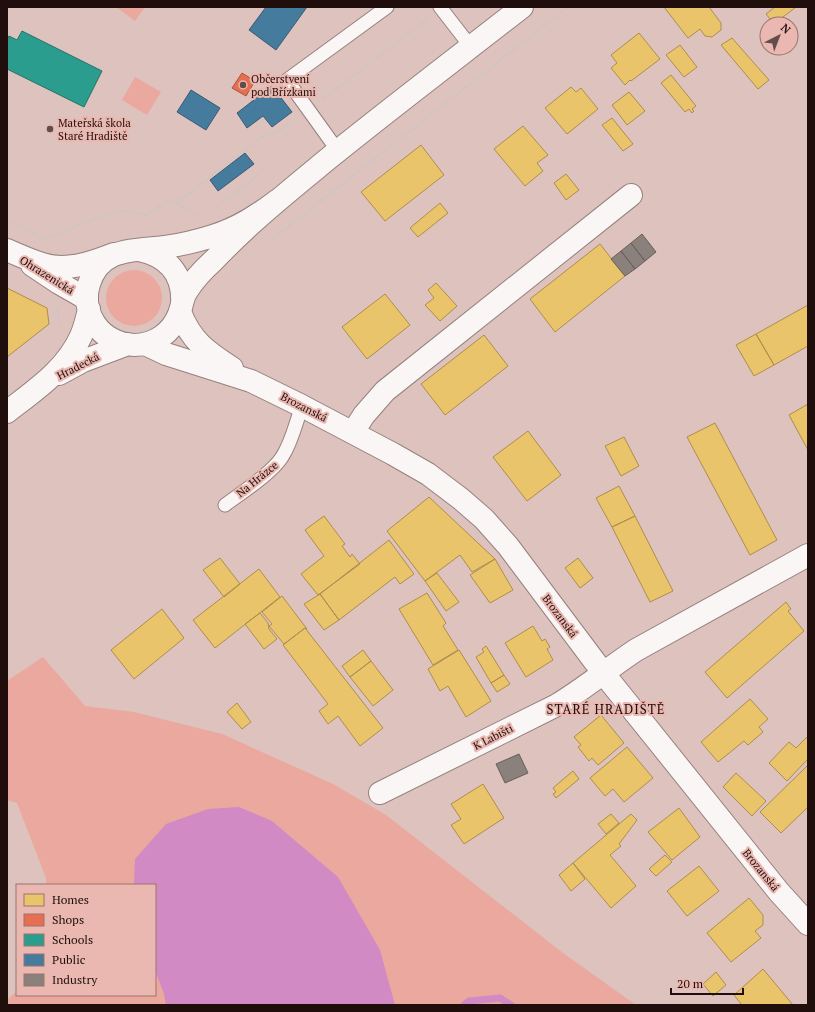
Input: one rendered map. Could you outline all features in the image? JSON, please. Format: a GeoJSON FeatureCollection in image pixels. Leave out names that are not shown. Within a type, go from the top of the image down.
{"type":"FeatureCollection","features":[{"type":"Feature","properties":{"kind":"street"},"geometry":{"type":"LineString","coordinates":[[278,200],[248,222],[214,236],[183,244],[124,251],[110,257],[95,271],[90,280],[88,289],[88,304],[95,324],[106,336],[113,340],[136,344],[160,338],[167,333],[172,327],[181,308],[187,290],[196,278],[244,228],[338,151],[522,7]]}},
{"type":"Feature","properties":{"kind":"street"},"geometry":{"type":"LineString","coordinates":[[353,432],[364,415],[385,391],[631,195]]}},
{"type":"Feature","properties":{"kind":"street","name":"Ohrazenická"},"geometry":{"type":"LineString","coordinates":[[7,250],[43,264],[64,267],[89,263],[124,251]]}},
{"type":"Feature","properties":{"kind":"street","name":"Ohrazenická"},"geometry":{"type":"LineString","coordinates":[[7,250],[32,265],[88,304]]}},
{"type":"Feature","properties":{"kind":"street"},"geometry":{"type":"LineString","coordinates":[[124,251],[140,250],[149,252],[166,261],[172,268],[181,285],[181,308]]}},
{"type":"Feature","properties":{"kind":"street","name":"Hradecká"},"geometry":{"type":"LineString","coordinates":[[7,412],[55,374],[68,357],[81,335],[88,304]]}},
{"type":"Feature","properties":{"kind":"street","name":"Brozanská"},"geometry":{"type":"LineString","coordinates":[[181,308],[186,326],[198,342],[216,357],[251,381],[353,432],[428,474],[484,519],[508,546],[604,674],[779,892],[808,924]]}},
{"type":"Feature","properties":{"kind":"street","name":"Brozanská"},"geometry":{"type":"LineString","coordinates":[[136,344],[251,381]]}},
{"type":"Feature","properties":{"kind":"street","name":"Hradecká"},"geometry":{"type":"LineString","coordinates":[[30,394],[59,374],[83,361],[136,344]]}},
{"type":"Feature","properties":{"kind":"street","name":"K Labišti"},"geometry":{"type":"LineString","coordinates":[[380,794],[557,705],[577,693],[604,674],[617,662],[636,650],[808,555]]}},
{"type":"Feature","properties":{"kind":"lane"},"geometry":{"type":"LineString","coordinates":[[338,151],[287,80],[387,7]]}},
{"type":"Feature","properties":{"kind":"lane"},"geometry":{"type":"LineString","coordinates":[[440,8],[471,47]]}},
{"type":"Feature","properties":{"kind":"lane","name":"Na Hrázce"},"geometry":{"type":"LineString","coordinates":[[225,505],[273,468],[281,459],[286,451],[302,406]]}},
{"type":"Feature","properties":{"kind":"path"},"geometry":{"type":"LineString","coordinates":[[268,243],[568,7]]}},
{"type":"Feature","properties":{"kind":"path"},"geometry":{"type":"LineString","coordinates":[[177,203],[264,135],[274,133],[309,110],[440,8]]}},
{"type":"Feature","properties":{"kind":"path"},"geometry":{"type":"LineString","coordinates":[[215,210],[264,170]]}},
{"type":"Feature","properties":{"kind":"path"},"geometry":{"type":"LineString","coordinates":[[7,220],[43,238]]}},
{"type":"Feature","properties":{"kind":"path"},"geometry":{"type":"LineString","coordinates":[[57,306],[60,328]]}},
{"type":"Feature","properties":{"kind":"shaded area"},"geometry":{"type":"Polygon","coordinates":[[[116,7],[145,7],[135,21],[116,7]]]}},
{"type":"Feature","properties":{"kind":"shaded area"},"geometry":{"type":"Polygon","coordinates":[[[135,77],[161,92],[147,115],[122,100],[135,77]]]}},
{"type":"Feature","properties":{"kind":"shaded area"},"geometry":{"type":"Polygon","coordinates":[[[128,270],[140,270],[150,274],[158,282],[162,292],[162,304],[158,314],[150,322],[140,326],[128,326],[118,322],[110,314],[106,304],[106,292],[110,282],[118,274],[128,270]]]}},
{"type":"Feature","properties":{"kind":"shaded area"},"geometry":{"type":"Polygon","coordinates":[[[43,657],[85,706],[134,712],[222,734],[333,784],[386,815],[563,953],[636,1005],[7,1005],[7,1000],[16,992],[16,996],[156,996],[156,884],[46,884],[46,878],[17,803],[7,800],[7,681],[43,657]]]}},
{"type":"Feature","properties":{"kind":"shaded area"},"geometry":{"type":"Polygon","coordinates":[[[239,807],[272,821],[338,877],[380,950],[395,1005],[166,1005],[164,994],[156,973],[156,884],[134,884],[135,859],[166,824],[208,809],[239,807]]]}},
{"type":"Feature","properties":{"kind":"building: Homes"},"geometry":{"type":"Polygon","coordinates":[[[664,7],[709,7],[721,23],[721,30],[712,37],[705,36],[700,29],[688,38],[664,7]]]}},
{"type":"Feature","properties":{"kind":"building: Homes"},"geometry":{"type":"Polygon","coordinates":[[[775,7],[796,7],[784,16],[768,16],[766,14],[775,7]]]}},
{"type":"Feature","properties":{"kind":"building: Homes"},"geometry":{"type":"Polygon","coordinates":[[[639,33],[660,59],[625,85],[611,68],[617,63],[611,55],[639,33]]]}},
{"type":"Feature","properties":{"kind":"building: Homes"},"geometry":{"type":"Polygon","coordinates":[[[732,38],[769,80],[758,89],[721,45],[732,38]]]}},
{"type":"Feature","properties":{"kind":"building: Homes"},"geometry":{"type":"Polygon","coordinates":[[[680,45],[697,67],[684,77],[666,55],[680,45]]]}},
{"type":"Feature","properties":{"kind":"building: Homes"},"geometry":{"type":"Polygon","coordinates":[[[671,75],[696,106],[692,109],[694,111],[692,113],[689,109],[685,112],[661,83],[671,75]]]}},
{"type":"Feature","properties":{"kind":"building: Homes"},"geometry":{"type":"Polygon","coordinates":[[[571,87],[576,92],[581,88],[598,109],[567,134],[545,108],[571,87]]]}},
{"type":"Feature","properties":{"kind":"building: Homes"},"geometry":{"type":"Polygon","coordinates":[[[629,92],[645,111],[627,125],[612,105],[629,92]]]}},
{"type":"Feature","properties":{"kind":"building: Homes"},"geometry":{"type":"Polygon","coordinates":[[[612,118],[633,144],[623,151],[602,125],[612,118]]]}},
{"type":"Feature","properties":{"kind":"building: Homes"},"geometry":{"type":"Polygon","coordinates":[[[523,126],[548,155],[537,163],[543,171],[525,186],[494,149],[523,126]]]}},
{"type":"Feature","properties":{"kind":"building: Homes"},"geometry":{"type":"Polygon","coordinates":[[[421,145],[444,175],[385,221],[361,192],[421,145]]]}},
{"type":"Feature","properties":{"kind":"building: Homes"},"geometry":{"type":"Polygon","coordinates":[[[566,174],[579,190],[566,200],[554,183],[566,174]]]}},
{"type":"Feature","properties":{"kind":"building: Homes"},"geometry":{"type":"Polygon","coordinates":[[[440,203],[448,213],[418,237],[410,228],[440,203]]]}},
{"type":"Feature","properties":{"kind":"building: Homes"},"geometry":{"type":"Polygon","coordinates":[[[600,244],[625,276],[555,332],[530,299],[600,244]]]}},
{"type":"Feature","properties":{"kind":"building: Homes"},"geometry":{"type":"Polygon","coordinates":[[[436,283],[457,306],[440,321],[425,305],[434,298],[428,290],[436,283]]]}},
{"type":"Feature","properties":{"kind":"building: Homes"},"geometry":{"type":"Polygon","coordinates":[[[7,288],[47,308],[49,324],[7,357],[7,288]]]}},
{"type":"Feature","properties":{"kind":"building: Homes"},"geometry":{"type":"Polygon","coordinates":[[[385,294],[410,325],[367,359],[342,327],[385,294]]]}},
{"type":"Feature","properties":{"kind":"building: Homes"},"geometry":{"type":"Polygon","coordinates":[[[808,305],[808,346],[774,365],[756,334],[808,305]]]}},
{"type":"Feature","properties":{"kind":"building: Homes"},"geometry":{"type":"Polygon","coordinates":[[[756,334],[774,365],[754,376],[736,345],[756,334]]]}},
{"type":"Feature","properties":{"kind":"building: Homes"},"geometry":{"type":"Polygon","coordinates":[[[484,335],[508,366],[445,415],[421,384],[484,335]]]}},
{"type":"Feature","properties":{"kind":"building: Homes"},"geometry":{"type":"Polygon","coordinates":[[[808,404],[808,450],[789,415],[808,404]]]}},
{"type":"Feature","properties":{"kind":"building: Homes"},"geometry":{"type":"Polygon","coordinates":[[[715,423],[777,540],[750,555],[687,437],[715,423]]]}},
{"type":"Feature","properties":{"kind":"building: Homes"},"geometry":{"type":"Polygon","coordinates":[[[528,431],[561,475],[527,501],[493,457],[528,431]]]}},
{"type":"Feature","properties":{"kind":"building: Homes"},"geometry":{"type":"Polygon","coordinates":[[[624,437],[639,466],[621,476],[605,446],[624,437]]]}},
{"type":"Feature","properties":{"kind":"building: Homes"},"geometry":{"type":"Polygon","coordinates":[[[619,486],[635,516],[612,527],[596,498],[619,486]]]}},
{"type":"Feature","properties":{"kind":"building: Homes"},"geometry":{"type":"Polygon","coordinates":[[[429,497],[495,559],[472,572],[460,555],[425,581],[387,531],[429,497]]]}},
{"type":"Feature","properties":{"kind":"building: Homes"},"geometry":{"type":"Polygon","coordinates":[[[324,516],[345,544],[342,546],[350,557],[352,554],[360,564],[318,595],[301,574],[324,556],[305,530],[324,516]]]}},
{"type":"Feature","properties":{"kind":"building: Homes"},"geometry":{"type":"Polygon","coordinates":[[[635,516],[673,591],[650,602],[612,527],[635,516]]]}},
{"type":"Feature","properties":{"kind":"building: Homes"},"geometry":{"type":"Polygon","coordinates":[[[389,540],[414,574],[400,584],[395,577],[339,620],[320,594],[389,540]]]}},
{"type":"Feature","properties":{"kind":"building: Homes"},"geometry":{"type":"Polygon","coordinates":[[[220,558],[240,584],[224,597],[203,570],[220,558]]]}},
{"type":"Feature","properties":{"kind":"building: Homes"},"geometry":{"type":"Polygon","coordinates":[[[578,558],[593,578],[580,588],[565,568],[578,558]]]}},
{"type":"Feature","properties":{"kind":"building: Homes"},"geometry":{"type":"Polygon","coordinates":[[[495,559],[513,590],[490,603],[470,575],[495,559]]]}},
{"type":"Feature","properties":{"kind":"building: Homes"},"geometry":{"type":"Polygon","coordinates":[[[259,569],[280,597],[215,648],[193,620],[259,569]]]}},
{"type":"Feature","properties":{"kind":"building: Homes"},"geometry":{"type":"Polygon","coordinates":[[[437,573],[459,602],[446,611],[425,581],[437,573]]]}},
{"type":"Feature","properties":{"kind":"building: Homes"},"geometry":{"type":"Polygon","coordinates":[[[427,593],[446,623],[443,626],[458,650],[433,665],[399,609],[427,593]]]}},
{"type":"Feature","properties":{"kind":"building: Homes"},"geometry":{"type":"Polygon","coordinates":[[[320,594],[339,620],[324,630],[304,604],[320,594]]]}},
{"type":"Feature","properties":{"kind":"building: Homes"},"geometry":{"type":"Polygon","coordinates":[[[282,596],[307,629],[305,628],[284,644],[269,626],[272,624],[262,612],[282,596]]]}},
{"type":"Feature","properties":{"kind":"building: Homes"},"geometry":{"type":"Polygon","coordinates":[[[786,602],[791,609],[788,611],[804,631],[727,698],[705,672],[786,602]]]}},
{"type":"Feature","properties":{"kind":"building: Homes"},"geometry":{"type":"Polygon","coordinates":[[[162,609],[184,638],[134,679],[111,650],[162,609]]]}},
{"type":"Feature","properties":{"kind":"building: Homes"},"geometry":{"type":"Polygon","coordinates":[[[260,613],[268,623],[269,629],[277,639],[264,649],[245,624],[260,613]]]}},
{"type":"Feature","properties":{"kind":"building: Homes"},"geometry":{"type":"Polygon","coordinates":[[[533,626],[542,641],[545,639],[550,647],[547,649],[553,660],[526,677],[505,643],[533,626]]]}},
{"type":"Feature","properties":{"kind":"building: Homes"},"geometry":{"type":"Polygon","coordinates":[[[305,628],[383,728],[360,746],[338,716],[328,724],[319,711],[328,704],[283,645],[305,628]]]}},
{"type":"Feature","properties":{"kind":"building: Homes"},"geometry":{"type":"Polygon","coordinates":[[[486,646],[504,675],[491,683],[476,657],[484,652],[482,649],[486,646]]]}},
{"type":"Feature","properties":{"kind":"building: Homes"},"geometry":{"type":"Polygon","coordinates":[[[363,650],[371,661],[350,677],[342,666],[363,650]]]}},
{"type":"Feature","properties":{"kind":"building: Homes"},"geometry":{"type":"Polygon","coordinates":[[[459,650],[491,701],[466,717],[448,686],[440,691],[428,669],[459,650]]]}},
{"type":"Feature","properties":{"kind":"building: Homes"},"geometry":{"type":"Polygon","coordinates":[[[371,661],[393,690],[373,706],[350,677],[371,661]]]}},
{"type":"Feature","properties":{"kind":"building: Homes"},"geometry":{"type":"Polygon","coordinates":[[[504,675],[510,684],[497,692],[491,683],[504,675]]]}},
{"type":"Feature","properties":{"kind":"building: Homes"},"geometry":{"type":"Polygon","coordinates":[[[750,699],[768,719],[759,727],[763,732],[748,745],[744,741],[718,762],[701,742],[750,699]]]}},
{"type":"Feature","properties":{"kind":"building: Homes"},"geometry":{"type":"Polygon","coordinates":[[[237,703],[251,722],[242,729],[227,712],[237,703]]]}},
{"type":"Feature","properties":{"kind":"building: Homes"},"geometry":{"type":"Polygon","coordinates":[[[601,715],[624,743],[598,765],[592,758],[589,761],[578,747],[581,745],[574,737],[601,715]]]}},
{"type":"Feature","properties":{"kind":"building: Homes"},"geometry":{"type":"Polygon","coordinates":[[[808,736],[808,759],[787,781],[769,763],[789,742],[796,748],[808,736]]]}},
{"type":"Feature","properties":{"kind":"building: Homes"},"geometry":{"type":"Polygon","coordinates":[[[627,747],[653,778],[624,802],[613,789],[605,796],[590,778],[627,747]]]}},
{"type":"Feature","properties":{"kind":"building: Homes"},"geometry":{"type":"Polygon","coordinates":[[[808,765],[808,807],[781,833],[760,812],[808,765]]]}},
{"type":"Feature","properties":{"kind":"building: Homes"},"geometry":{"type":"Polygon","coordinates":[[[573,771],[579,779],[556,798],[553,794],[556,792],[553,788],[573,771]]]}},
{"type":"Feature","properties":{"kind":"building: Homes"},"geometry":{"type":"Polygon","coordinates":[[[736,773],[766,801],[752,816],[723,787],[736,773]]]}},
{"type":"Feature","properties":{"kind":"building: Homes"},"geometry":{"type":"Polygon","coordinates":[[[483,784],[504,818],[464,844],[451,825],[461,819],[451,804],[483,784]]]}},
{"type":"Feature","properties":{"kind":"building: Homes"},"geometry":{"type":"Polygon","coordinates":[[[679,808],[700,837],[672,860],[648,832],[679,808]]]}},
{"type":"Feature","properties":{"kind":"building: Homes"},"geometry":{"type":"Polygon","coordinates":[[[611,814],[619,823],[606,834],[598,824],[611,814]]]}},
{"type":"Feature","properties":{"kind":"building: Homes"},"geometry":{"type":"Polygon","coordinates":[[[631,814],[637,820],[619,844],[621,846],[610,855],[636,886],[611,908],[573,863],[631,814]]]}},
{"type":"Feature","properties":{"kind":"building: Homes"},"geometry":{"type":"Polygon","coordinates":[[[665,855],[672,862],[656,876],[649,869],[665,855]]]}},
{"type":"Feature","properties":{"kind":"building: Homes"},"geometry":{"type":"Polygon","coordinates":[[[573,863],[585,879],[571,891],[559,875],[573,863]]]}},
{"type":"Feature","properties":{"kind":"building: Homes"},"geometry":{"type":"Polygon","coordinates":[[[699,866],[719,891],[687,916],[667,891],[699,866]]]}},
{"type":"Feature","properties":{"kind":"building: Homes"},"geometry":{"type":"Polygon","coordinates":[[[749,898],[763,915],[763,925],[755,931],[761,938],[731,962],[707,933],[749,898]]]}},
{"type":"Feature","properties":{"kind":"building: Homes"},"geometry":{"type":"Polygon","coordinates":[[[763,969],[793,1005],[742,1005],[734,995],[763,969]]]}},
{"type":"Feature","properties":{"kind":"building: Homes"},"geometry":{"type":"Polygon","coordinates":[[[716,972],[726,985],[713,996],[703,984],[716,972]]]}},
{"type":"Feature","properties":{"kind":"building: Shops"},"geometry":{"type":"Polygon","coordinates":[[[242,73],[255,81],[246,96],[232,88],[242,73]]]}},
{"type":"Feature","properties":{"kind":"building: Schools"},"geometry":{"type":"Polygon","coordinates":[[[22,31],[102,71],[84,107],[7,69],[7,40],[9,36],[17,40],[22,31]]]}},
{"type":"Feature","properties":{"kind":"building: Public"},"geometry":{"type":"Polygon","coordinates":[[[266,7],[307,7],[276,50],[249,30],[266,7]]]}},
{"type":"Feature","properties":{"kind":"building: Public"},"geometry":{"type":"Polygon","coordinates":[[[272,86],[292,112],[272,127],[263,116],[247,128],[237,113],[272,86]]]}},
{"type":"Feature","properties":{"kind":"building: Public"},"geometry":{"type":"Polygon","coordinates":[[[191,90],[220,108],[206,130],[177,112],[191,90]]]}},
{"type":"Feature","properties":{"kind":"building: Public"},"geometry":{"type":"Polygon","coordinates":[[[245,153],[254,164],[218,191],[210,180],[245,153]]]}},
{"type":"Feature","properties":{"kind":"building: Industry"},"geometry":{"type":"Polygon","coordinates":[[[642,234],[656,252],[645,261],[631,243],[642,234]]]}},
{"type":"Feature","properties":{"kind":"building: Industry"},"geometry":{"type":"Polygon","coordinates":[[[631,243],[645,261],[635,269],[621,251],[631,243]]]}},
{"type":"Feature","properties":{"kind":"building: Industry"},"geometry":{"type":"Polygon","coordinates":[[[621,251],[635,269],[625,276],[611,259],[621,251]]]}},
{"type":"Feature","properties":{"kind":"building: Industry"},"geometry":{"type":"Polygon","coordinates":[[[519,754],[528,773],[505,783],[496,764],[519,754]]]}},
{"type":"Feature","properties":{"kind":"waterway"},"geometry":{"type":"LineString","coordinates":[[464,1005],[469,1001],[500,998],[511,1005]]}},
{"type":"Feature","properties":{"kind":"place","name":"Občerstvení pod Břízkami"},"geometry":{"type":"Point","coordinates":[243,85]}},
{"type":"Feature","properties":{"kind":"place","name":"Mateřská škola Staré Hradiště"},"geometry":{"type":"Point","coordinates":[50,129]}},
{"type":"Feature","properties":{"kind":"district","name":"STARÉ HRADIŠTĚ"},"geometry":{"type":"Point","coordinates":[606,709]}}]}
